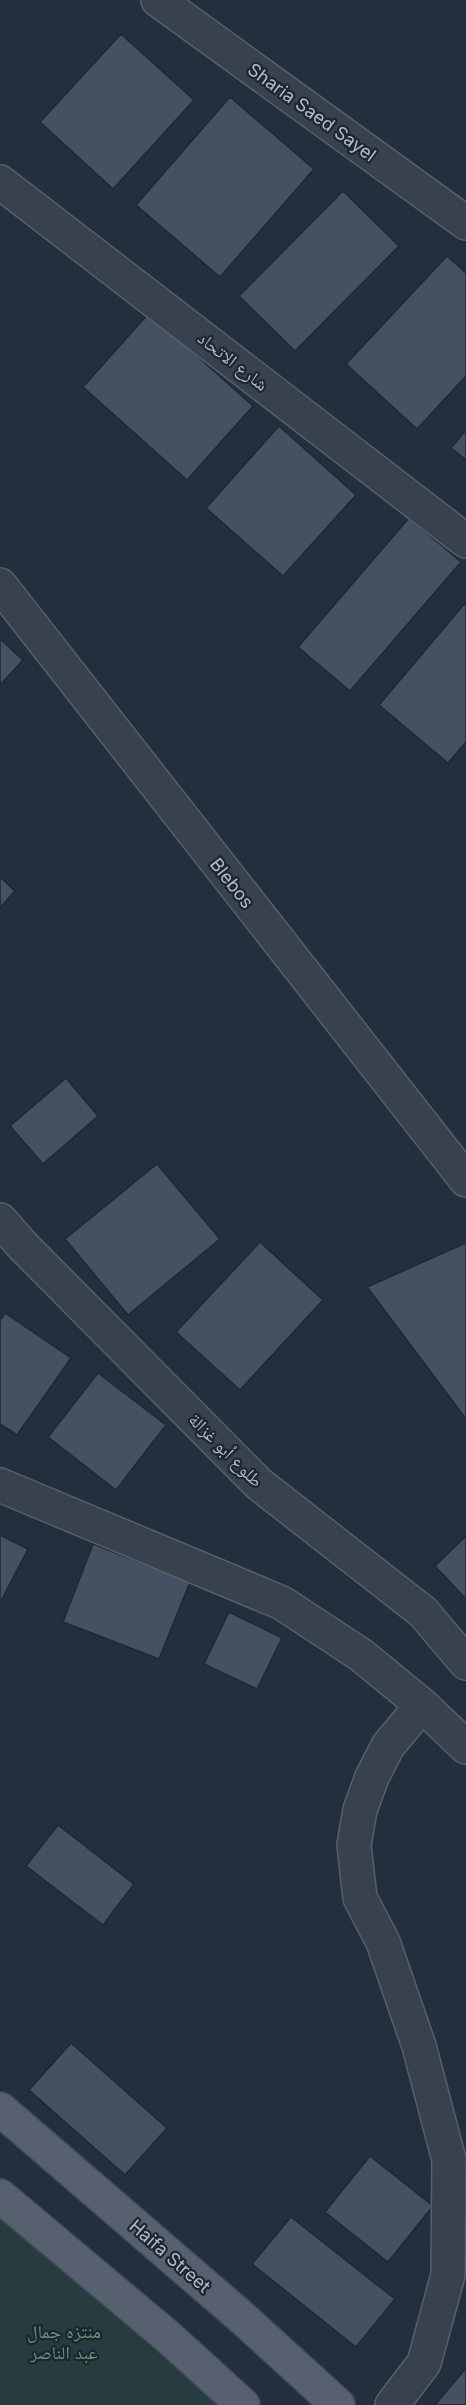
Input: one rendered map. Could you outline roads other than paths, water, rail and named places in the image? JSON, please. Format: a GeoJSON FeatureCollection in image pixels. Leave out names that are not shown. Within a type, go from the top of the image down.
{"type":"FeatureCollection","features":[{"type":"Feature","properties":{"kind":"main road","name":"Haifa Street"},"geometry":{"type":"LineString","coordinates":[[0,2109],[238,2315],[338,2405]]}},
{"type":"Feature","properties":{"kind":"main road"},"geometry":{"type":"LineString","coordinates":[[0,2196],[167,2336],[243,2405]]}},
{"type":"Feature","properties":{"kind":"street","name":"Sharia Saed Sayel"},"geometry":{"type":"LineString","coordinates":[[158,0],[466,223]]}},
{"type":"Feature","properties":{"kind":"street","name":"شارع الاتحاد"},"geometry":{"type":"LineString","coordinates":[[0,182],[466,541]]}},
{"type":"Feature","properties":{"kind":"street","name":"Blebos"},"geometry":{"type":"LineString","coordinates":[[0,585],[466,1180]]}},
{"type":"Feature","properties":{"kind":"street","name":"طلوع أبو غزالة"},"geometry":{"type":"LineString","coordinates":[[0,1220],[259,1484],[423,1612],[466,1663]]}},
{"type":"Feature","properties":{"kind":"street"},"geometry":{"type":"LineString","coordinates":[[0,1485],[282,1604],[361,1655],[422,1706],[466,1747]]}},
{"type":"Feature","properties":{"kind":"street"},"geometry":{"type":"LineString","coordinates":[[392,2405],[424,2363],[448,2275],[449,2160],[419,2046],[383,1942],[360,1898],[354,1845],[360,1810],[372,1777],[388,1746],[422,1706]]}},
{"type":"Feature","properties":{"kind":"park label","name":"منتزه جمال عبد الناصر"},"geometry":{"type":"Point","coordinates":[64,2341]}}]}
